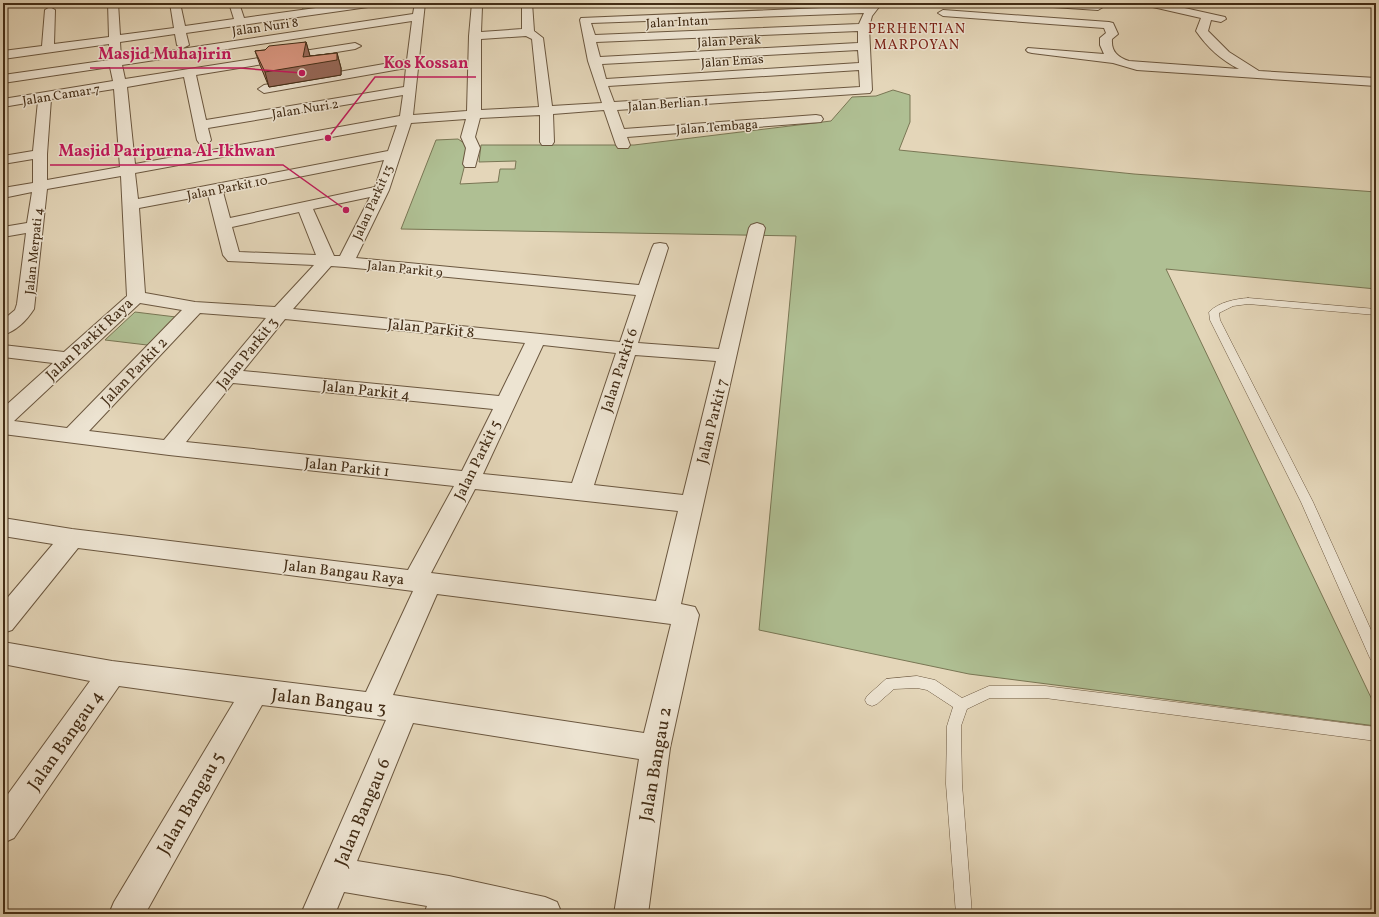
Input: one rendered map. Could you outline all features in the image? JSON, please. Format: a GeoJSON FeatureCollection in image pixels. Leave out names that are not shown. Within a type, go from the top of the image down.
{"type":"FeatureCollection","features":[{"type":"Feature","properties":{"kind":"street"},"geometry":{"type":"LineString","coordinates":[[3,7],[10,3]]}},
{"type":"Feature","properties":{"kind":"street","name":"Jalan Parkit Raya"},"geometry":{"type":"LineString","coordinates":[[3,420],[136,297],[131,205],[120,84],[115,62],[113,3]]}},
{"type":"Feature","properties":{"kind":"street"},"geometry":{"type":"LineString","coordinates":[[175,3],[185,51]]}},
{"type":"Feature","properties":{"kind":"street"},"geometry":{"type":"LineString","coordinates":[[234,3],[240,22]]}},
{"type":"Feature","properties":{"kind":"street"},"geometry":{"type":"LineString","coordinates":[[294,3],[298,14]]}},
{"type":"Feature","properties":{"kind":"street"},"geometry":{"type":"LineString","coordinates":[[3,55],[375,3]]}},
{"type":"Feature","properties":{"kind":"street","name":"Jalan Parkit 13"},"geometry":{"type":"LineString","coordinates":[[336,261],[381,190],[406,119],[420,3]]}},
{"type":"Feature","properties":{"kind":"street"},"geometry":{"type":"LineString","coordinates":[[470,164],[473,148],[468,137],[474,114],[478,4],[496,3]]}},
{"type":"Feature","properties":{"kind":"street"},"geometry":{"type":"LineString","coordinates":[[527,3],[528,32]]}},
{"type":"Feature","properties":{"kind":"street"},"geometry":{"type":"LineString","coordinates":[[677,3],[677,15]]}},
{"type":"Feature","properties":{"kind":"street"},"geometry":{"type":"LineString","coordinates":[[1038,3],[1098,5],[1101,25]]}},
{"type":"Feature","properties":{"kind":"street"},"geometry":{"type":"LineString","coordinates":[[1148,3],[1222,20]]}},
{"type":"Feature","properties":{"kind":"street"},"geometry":{"type":"LineString","coordinates":[[585,20],[619,14],[677,15],[738,8],[875,6]]}},
{"type":"Feature","properties":{"kind":"street"},"geometry":{"type":"LineString","coordinates":[[863,27],[867,16],[875,6]]}},
{"type":"Feature","properties":{"kind":"street","name":"Jalan Tembaga"},"geometry":{"type":"LineString","coordinates":[[582,8],[594,61],[621,139],[816,120]]}},
{"type":"Feature","properties":{"kind":"street"},"geometry":{"type":"LineString","coordinates":[[48,49],[50,10]]}},
{"type":"Feature","properties":{"kind":"street"},"geometry":{"type":"LineString","coordinates":[[943,12],[1109,25],[1112,34],[1106,38],[1105,45],[1113,59]]}},
{"type":"Feature","properties":{"kind":"street"},"geometry":{"type":"LineString","coordinates":[[1207,16],[1202,30],[1207,39],[1242,67],[1258,74]]}},
{"type":"Feature","properties":{"kind":"street","name":"Jalan Nuri 8"},"geometry":{"type":"LineString","coordinates":[[3,79],[418,17]]}},
{"type":"Feature","properties":{"kind":"street"},"geometry":{"type":"LineString","coordinates":[[344,76],[362,26]]}},
{"type":"Feature","properties":{"kind":"street","name":"Jalan Intan"},"geometry":{"type":"LineString","coordinates":[[589,39],[863,27]]}},
{"type":"Feature","properties":{"kind":"street","name":"Jalan Berlian 1"},"geometry":{"type":"LineString","coordinates":[[3,193],[406,119],[866,90],[863,27]]}},
{"type":"Feature","properties":{"kind":"street"},"geometry":{"type":"LineString","coordinates":[[476,36],[528,32],[537,38],[546,110],[547,142]]}},
{"type":"Feature","properties":{"kind":"street","name":"Jalan Camar 7"},"geometry":{"type":"LineString","coordinates":[[3,103],[355,46]]}},
{"type":"Feature","properties":{"kind":"street","name":"Jalan Perak"},"geometry":{"type":"LineString","coordinates":[[594,61],[864,46]]}},
{"type":"Feature","properties":{"kind":"street"},"geometry":{"type":"LineString","coordinates":[[1032,50],[1113,59],[1122,63],[1137,66],[1376,82]]}},
{"type":"Feature","properties":{"kind":"street"},"geometry":{"type":"LineString","coordinates":[[252,62],[264,89],[272,113]]}},
{"type":"Feature","properties":{"kind":"street"},"geometry":{"type":"LineString","coordinates":[[264,89],[412,63]]}},
{"type":"Feature","properties":{"kind":"street","name":"Jalan Emas"},"geometry":{"type":"LineString","coordinates":[[601,83],[865,66]]}},
{"type":"Feature","properties":{"kind":"street"},"geometry":{"type":"LineString","coordinates":[[189,73],[208,155]]}},
{"type":"Feature","properties":{"kind":"street","name":"Jalan Nuri 2"},"geometry":{"type":"LineString","coordinates":[[201,125],[409,90]]}},
{"type":"Feature","properties":{"kind":"street","name":"Jalan Merpati 4"},"geometry":{"type":"LineString","coordinates":[[3,329],[26,309],[28,303],[27,289],[40,186],[40,154],[45,97]]}},
{"type":"Feature","properties":{"kind":"street"},"geometry":{"type":"LineString","coordinates":[[3,160],[40,154]]}},
{"type":"Feature","properties":{"kind":"street","name":"Jalan Parkit 10"},"geometry":{"type":"LineString","coordinates":[[131,205],[215,190],[394,154]]}},
{"type":"Feature","properties":{"kind":"street","name":"Jalan Parkit 9"},"geometry":{"type":"LineString","coordinates":[[215,190],[222,224],[232,256],[336,261],[646,291]]}},
{"type":"Feature","properties":{"kind":"street"},"geometry":{"type":"LineString","coordinates":[[222,224],[381,190]]}},
{"type":"Feature","properties":{"kind":"street"},"geometry":{"type":"LineString","coordinates":[[304,206],[336,261]]}},
{"type":"Feature","properties":{"kind":"street"},"geometry":{"type":"LineString","coordinates":[[3,232],[35,226]]}},
{"type":"Feature","properties":{"kind":"street","name":"Jalan Parkit 7"},"geometry":{"type":"LineString","coordinates":[[676,614],[692,504],[757,228]]}},
{"type":"Feature","properties":{"kind":"street","name":"Jalan Parkit 6"},"geometry":{"type":"LineString","coordinates":[[580,493],[626,348],[660,248]]}},
{"type":"Feature","properties":{"kind":"street","name":"Jalan Parkit 3"},"geometry":{"type":"LineString","coordinates":[[169,448],[280,313],[336,261]]}},
{"type":"Feature","properties":{"kind":"street","name":"Jalan Parkit 8"},"geometry":{"type":"LineString","coordinates":[[136,297],[195,307],[280,313],[626,348],[727,356]]}},
{"type":"Feature","properties":{"kind":"street","name":"Jalan Parkit 2"},"geometry":{"type":"LineString","coordinates":[[72,436],[195,307]]}},
{"type":"Feature","properties":{"kind":"street","name":"Jalan Parkit 5"},"geometry":{"type":"LineString","coordinates":[[422,581],[504,404],[537,338]]}},
{"type":"Feature","properties":{"kind":"street"},"geometry":{"type":"LineString","coordinates":[[3,351],[69,358]]}},
{"type":"Feature","properties":{"kind":"street","name":"Jalan Parkit 4"},"geometry":{"type":"LineString","coordinates":[[228,376],[504,404]]}},
{"type":"Feature","properties":{"kind":"street","name":"Jalan Parkit 1"},"geometry":{"type":"LineString","coordinates":[[3,427],[169,448],[692,504]]}},
{"type":"Feature","properties":{"kind":"street","name":"Jalan Bangau Raya"},"geometry":{"type":"LineString","coordinates":[[3,528],[676,614]]}},
{"type":"Feature","properties":{"kind":"street"},"geometry":{"type":"LineString","coordinates":[[3,622],[72,538]]}},
{"type":"Feature","properties":{"kind":"street"},"geometry":{"type":"LineString","coordinates":[[374,706],[422,581]]}},
{"type":"Feature","properties":{"kind":"street","name":"Jalan Bangau 2"},"geometry":{"type":"LineString","coordinates":[[631,914],[676,614]]}},
{"type":"Feature","properties":{"kind":"street","name":"Jalan Bangau 3"},"geometry":{"type":"LineString","coordinates":[[3,653],[112,673],[255,692],[405,709],[655,748]]}},
{"type":"Feature","properties":{"kind":"street","name":"Jalan Bangau 4"},"geometry":{"type":"LineString","coordinates":[[3,827],[112,673]]}},
{"type":"Feature","properties":{"kind":"street","name":"Jalan Bangau 5"},"geometry":{"type":"LineString","coordinates":[[126,914],[255,692]]}},
{"type":"Feature","properties":{"kind":"street","name":"Jalan Bangau 6"},"geometry":{"type":"LineString","coordinates":[[318,914],[405,709]]}},
{"type":"Feature","properties":{"kind":"street"},"geometry":{"type":"LineString","coordinates":[[336,874],[445,904],[546,914]]}},
{"type":"Feature","properties":{"kind":"lane"},"geometry":{"type":"LineString","coordinates":[[1376,312],[1248,301],[1232,303],[1220,307],[1214,312],[1215,320],[1307,502],[1376,656]]}},
{"type":"Feature","properties":{"kind":"lane"},"geometry":{"type":"LineString","coordinates":[[872,700],[891,683],[917,682],[930,684],[961,705]]}},
{"type":"Feature","properties":{"kind":"lane"},"geometry":{"type":"LineString","coordinates":[[964,914],[954,784],[954,726],[961,705],[989,692],[1045,692],[1376,734]]}},
{"type":"Feature","properties":{"kind":"green space"},"geometry":{"type":"Polygon","coordinates":[[[300,3],[372,3],[305,13],[300,3]]]}},
{"type":"Feature","properties":{"kind":"green space"},"geometry":{"type":"Polygon","coordinates":[[[893,90],[910,95],[910,122],[899,150],[1134,174],[1376,192],[1376,289],[1166,269],[1376,708],[1376,726],[969,674],[759,630],[796,236],[401,229],[436,140],[458,139],[467,145],[468,152],[460,184],[498,182],[500,169],[515,169],[516,161],[479,162],[481,145],[634,145],[831,121],[852,97],[876,96],[893,90]]]}},
{"type":"Feature","properties":{"kind":"green space"},"geometry":{"type":"Polygon","coordinates":[[[135,312],[176,317],[147,345],[105,340],[135,312]]]}},
{"type":"Feature","properties":{"kind":"building"},"geometry":{"type":"Polygon","coordinates":[[[306,42],[303,57],[337,53],[337,60],[265,72],[255,51],[265,50],[269,46],[306,42]]]}},
{"type":"Feature","properties":{"kind":"place","name":"Masjid Muhajirin"},"geometry":{"type":"Point","coordinates":[302,73]}},
{"type":"Feature","properties":{"kind":"place","name":"Kos Kossan"},"geometry":{"type":"Point","coordinates":[328,138]}},
{"type":"Feature","properties":{"kind":"place","name":"Masjid Paripurna Al-Ikhwan"},"geometry":{"type":"Point","coordinates":[346,210]}},
{"type":"Feature","properties":{"kind":"district","name":"PERHENTIAN MARPOYAN"},"geometry":{"type":"Point","coordinates":[917,36]}}]}
